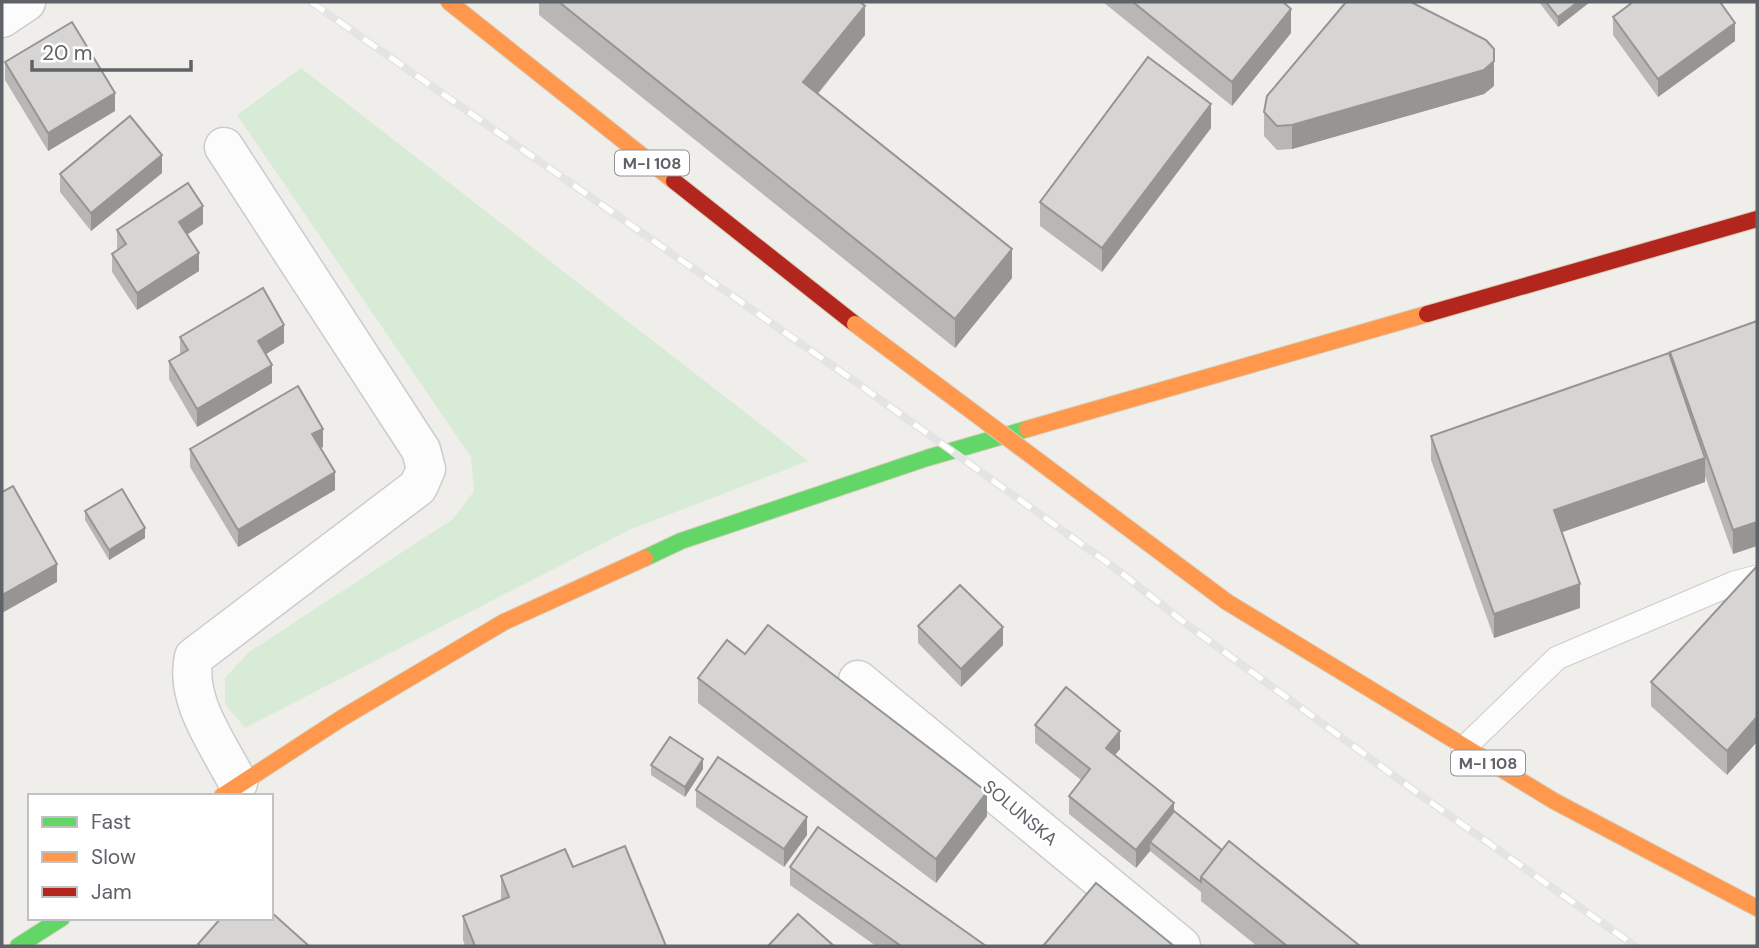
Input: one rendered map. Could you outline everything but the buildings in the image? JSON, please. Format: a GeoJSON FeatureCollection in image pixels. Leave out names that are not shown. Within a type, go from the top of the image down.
{"type":"FeatureCollection","features":[{"type":"Feature","properties":{"kind":"main road","name":"M-I 108"},"geometry":{"type":"LineString","coordinates":[[449,2],[855,324],[1227,602],[1463,749],[1667,865],[1757,908]]}},
{"type":"Feature","properties":{"kind":"main road"},"geometry":{"type":"LineString","coordinates":[[230,789],[504,622],[681,541],[927,457],[1757,219]]}},
{"type":"Feature","properties":{"kind":"main road"},"geometry":{"type":"LineString","coordinates":[[18,946],[59,920]]}},
{"type":"Feature","properties":{"kind":"street"},"geometry":{"type":"LineString","coordinates":[[2,18],[26,2]]}},
{"type":"Feature","properties":{"kind":"street"},"geometry":{"type":"LineString","coordinates":[[224,147],[421,450],[426,469],[418,488],[194,657],[190,674],[192,692],[230,789]]}},
{"type":"Feature","properties":{"kind":"street","name":"SOLUNSKA"},"geometry":{"type":"LineString","coordinates":[[858,680],[1181,946]]}},
{"type":"Feature","properties":{"kind":"lane"},"geometry":{"type":"LineString","coordinates":[[1463,749],[1557,659],[1734,583],[1757,577]]}},
{"type":"Feature","properties":{"kind":"green space"},"geometry":{"type":"Polygon","coordinates":[[[301,68],[808,461],[629,530],[245,728],[225,704],[225,678],[249,652],[453,519],[474,491],[471,457],[237,115],[301,68]]]}},
{"type":"Feature","properties":{"kind":"railway"},"geometry":{"type":"LineString","coordinates":[[311,2],[843,373],[1119,571],[1186,624],[1419,794],[1635,946]]}},
{"type":"Feature","properties":{"kind":"traffic: fast"},"geometry":{"type":"LineString","coordinates":[[645,558],[681,541],[927,458],[1027,429]]}},
{"type":"Feature","properties":{"kind":"traffic: fast"},"geometry":{"type":"LineString","coordinates":[[18,946],[59,920]]}},
{"type":"Feature","properties":{"kind":"traffic: slow"},"geometry":{"type":"LineString","coordinates":[[449,2],[674,181]]}},
{"type":"Feature","properties":{"kind":"traffic: slow"},"geometry":{"type":"LineString","coordinates":[[1027,429],[1427,314]]}},
{"type":"Feature","properties":{"kind":"traffic: slow"},"geometry":{"type":"LineString","coordinates":[[855,324],[1227,602]]}},
{"type":"Feature","properties":{"kind":"traffic: slow"},"geometry":{"type":"LineString","coordinates":[[225,794],[342,718],[504,622],[645,558]]}},
{"type":"Feature","properties":{"kind":"traffic: slow"},"geometry":{"type":"LineString","coordinates":[[1227,602],[1554,801],[1757,908]]}},
{"type":"Feature","properties":{"kind":"traffic: jam"},"geometry":{"type":"LineString","coordinates":[[674,181],[855,324]]}},
{"type":"Feature","properties":{"kind":"traffic: jam"},"geometry":{"type":"LineString","coordinates":[[1427,314],[1757,219]]}}]}
